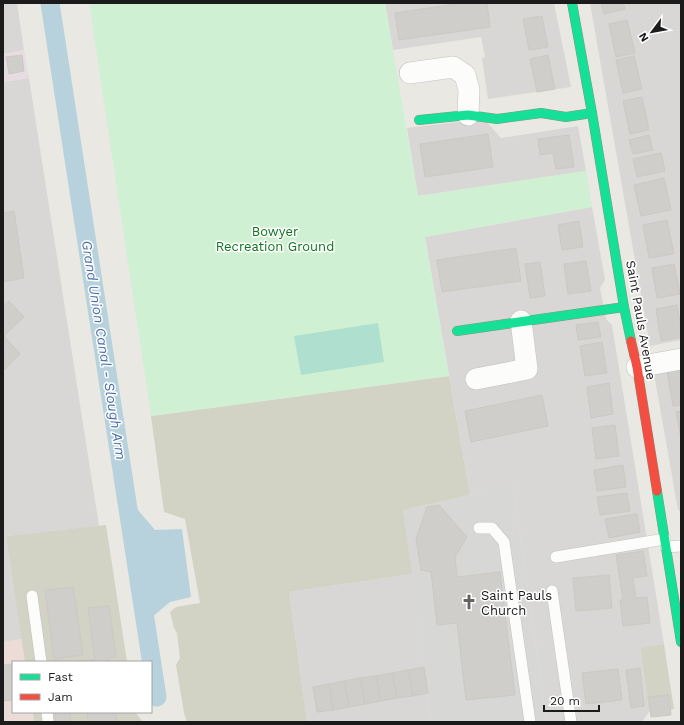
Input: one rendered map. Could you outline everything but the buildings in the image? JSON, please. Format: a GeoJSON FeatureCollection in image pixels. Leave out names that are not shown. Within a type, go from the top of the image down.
{"type":"FeatureCollection","features":[{"type":"Feature","properties":{"kind":"street","name":"Saint Pauls Avenue"},"geometry":{"type":"LineString","coordinates":[[572,3],[624,307],[636,367],[681,642]]}},
{"type":"Feature","properties":{"kind":"street"},"geometry":{"type":"LineString","coordinates":[[410,73],[453,67],[465,75],[469,90],[468,115]]}},
{"type":"Feature","properties":{"kind":"street"},"geometry":{"type":"LineString","coordinates":[[419,120],[468,115],[497,119],[541,112],[566,117],[592,113]]}},
{"type":"Feature","properties":{"kind":"street"},"geometry":{"type":"LineString","coordinates":[[457,331],[624,307]]}},
{"type":"Feature","properties":{"kind":"street"},"geometry":{"type":"LineString","coordinates":[[476,379],[527,370],[521,321]]}},
{"type":"Feature","properties":{"kind":"street"},"geometry":{"type":"LineString","coordinates":[[636,367],[681,359]]}},
{"type":"Feature","properties":{"kind":"lane"},"geometry":{"type":"LineString","coordinates":[[480,528],[492,528],[504,542],[530,722]]}},
{"type":"Feature","properties":{"kind":"lane"},"geometry":{"type":"LineString","coordinates":[[556,557],[665,543],[681,546]]}},
{"type":"Feature","properties":{"kind":"lane"},"geometry":{"type":"LineString","coordinates":[[552,591],[571,722]]}},
{"type":"Feature","properties":{"kind":"lane"},"geometry":{"type":"LineString","coordinates":[[32,596],[41,661]]}},
{"type":"Feature","properties":{"kind":"shaded area"},"geometry":{"type":"Polygon","coordinates":[[[3,3],[17,3],[24,50],[3,54],[3,3]]]}},
{"type":"Feature","properties":{"kind":"shaded area"},"geometry":{"type":"Polygon","coordinates":[[[385,3],[554,3],[571,87],[488,99],[482,58],[485,57],[481,37],[393,50],[385,3]]]}},
{"type":"Feature","properties":{"kind":"shaded area"},"geometry":{"type":"Polygon","coordinates":[[[590,3],[681,3],[681,340],[650,346],[590,3]]]}},
{"type":"Feature","properties":{"kind":"shaded area"},"geometry":{"type":"Polygon","coordinates":[[[24,50],[29,78],[3,82],[3,54],[24,50]]]}},
{"type":"Feature","properties":{"kind":"shaded area"},"geometry":{"type":"Polygon","coordinates":[[[29,78],[99,526],[6,536],[22,639],[3,642],[3,82],[29,78]]]}},
{"type":"Feature","properties":{"kind":"shaded area"},"geometry":{"type":"Polygon","coordinates":[[[484,119],[501,138],[578,126],[586,171],[418,196],[407,128],[484,119]]]}},
{"type":"Feature","properties":{"kind":"shaded area"},"geometry":{"type":"Polygon","coordinates":[[[592,207],[605,280],[600,288],[606,319],[612,325],[664,644],[640,649],[649,712],[642,722],[547,722],[513,485],[470,495],[425,237],[592,207]]]}},
{"type":"Feature","properties":{"kind":"shaded area"},"geometry":{"type":"Polygon","coordinates":[[[681,362],[681,512],[678,510],[653,368],[681,362]]]}},
{"type":"Feature","properties":{"kind":"shaded area"},"geometry":{"type":"Polygon","coordinates":[[[449,376],[470,495],[403,510],[412,574],[289,592],[307,722],[187,722],[184,713],[176,665],[180,658],[177,633],[174,628],[170,612],[176,607],[200,603],[185,519],[164,512],[151,416],[449,376]]]}},
{"type":"Feature","properties":{"kind":"shaded area"},"geometry":{"type":"Polygon","coordinates":[[[513,484],[547,722],[431,722],[403,510],[513,484]]]}},
{"type":"Feature","properties":{"kind":"shaded area"},"geometry":{"type":"Polygon","coordinates":[[[106,525],[127,661],[25,661],[6,536],[106,525]]]}},
{"type":"Feature","properties":{"kind":"shaded area"},"geometry":{"type":"Polygon","coordinates":[[[412,574],[431,722],[307,722],[289,592],[412,574]]]}},
{"type":"Feature","properties":{"kind":"shaded area"},"geometry":{"type":"Polygon","coordinates":[[[22,639],[25,661],[12,661],[12,713],[33,713],[34,722],[3,722],[3,642],[22,639]]]}},
{"type":"Feature","properties":{"kind":"shaded area"},"geometry":{"type":"Polygon","coordinates":[[[664,644],[674,709],[649,712],[640,648],[664,644]]]}},
{"type":"Feature","properties":{"kind":"shaded area"},"geometry":{"type":"Polygon","coordinates":[[[33,713],[136,713],[143,722],[34,722],[33,713]]]}},
{"type":"Feature","properties":{"kind":"green space","name":"Bowyer Recreation Ground"},"geometry":{"type":"Polygon","coordinates":[[[89,3],[385,3],[418,196],[586,171],[592,207],[425,237],[449,376],[151,416],[89,3]]]}},
{"type":"Feature","properties":{"kind":"green space"},"geometry":{"type":"Polygon","coordinates":[[[378,323],[384,362],[301,375],[294,336],[378,323]]]}},
{"type":"Feature","properties":{"kind":"water"},"geometry":{"type":"Polygon","coordinates":[[[126,496],[155,530],[182,529],[191,597],[170,602],[146,622],[126,496]]]}},
{"type":"Feature","properties":{"kind":"waterway","name":"Grand Union Canal - Slough Arm"},"geometry":{"type":"LineString","coordinates":[[50,3],[151,661]]}},
{"type":"Feature","properties":{"kind":"waterway","name":"Grand Union Canal - Slough Arm"},"geometry":{"type":"LineString","coordinates":[[152,665],[157,697]]}},
{"type":"Feature","properties":{"kind":"traffic: fast"},"geometry":{"type":"LineString","coordinates":[[572,3],[631,341]]}},
{"type":"Feature","properties":{"kind":"traffic: fast"},"geometry":{"type":"LineString","coordinates":[[419,120],[468,115],[497,119],[541,113],[566,117],[592,113]]}},
{"type":"Feature","properties":{"kind":"traffic: fast"},"geometry":{"type":"LineString","coordinates":[[457,331],[624,307]]}},
{"type":"Feature","properties":{"kind":"traffic: fast"},"geometry":{"type":"LineString","coordinates":[[657,491],[681,642]]}},
{"type":"Feature","properties":{"kind":"traffic: jam"},"geometry":{"type":"LineString","coordinates":[[631,341],[637,367],[657,491]]}},
{"type":"Feature","properties":{"kind":"place","name":"Saint Pauls Church"},"geometry":{"type":"Point","coordinates":[469,602]}}]}
